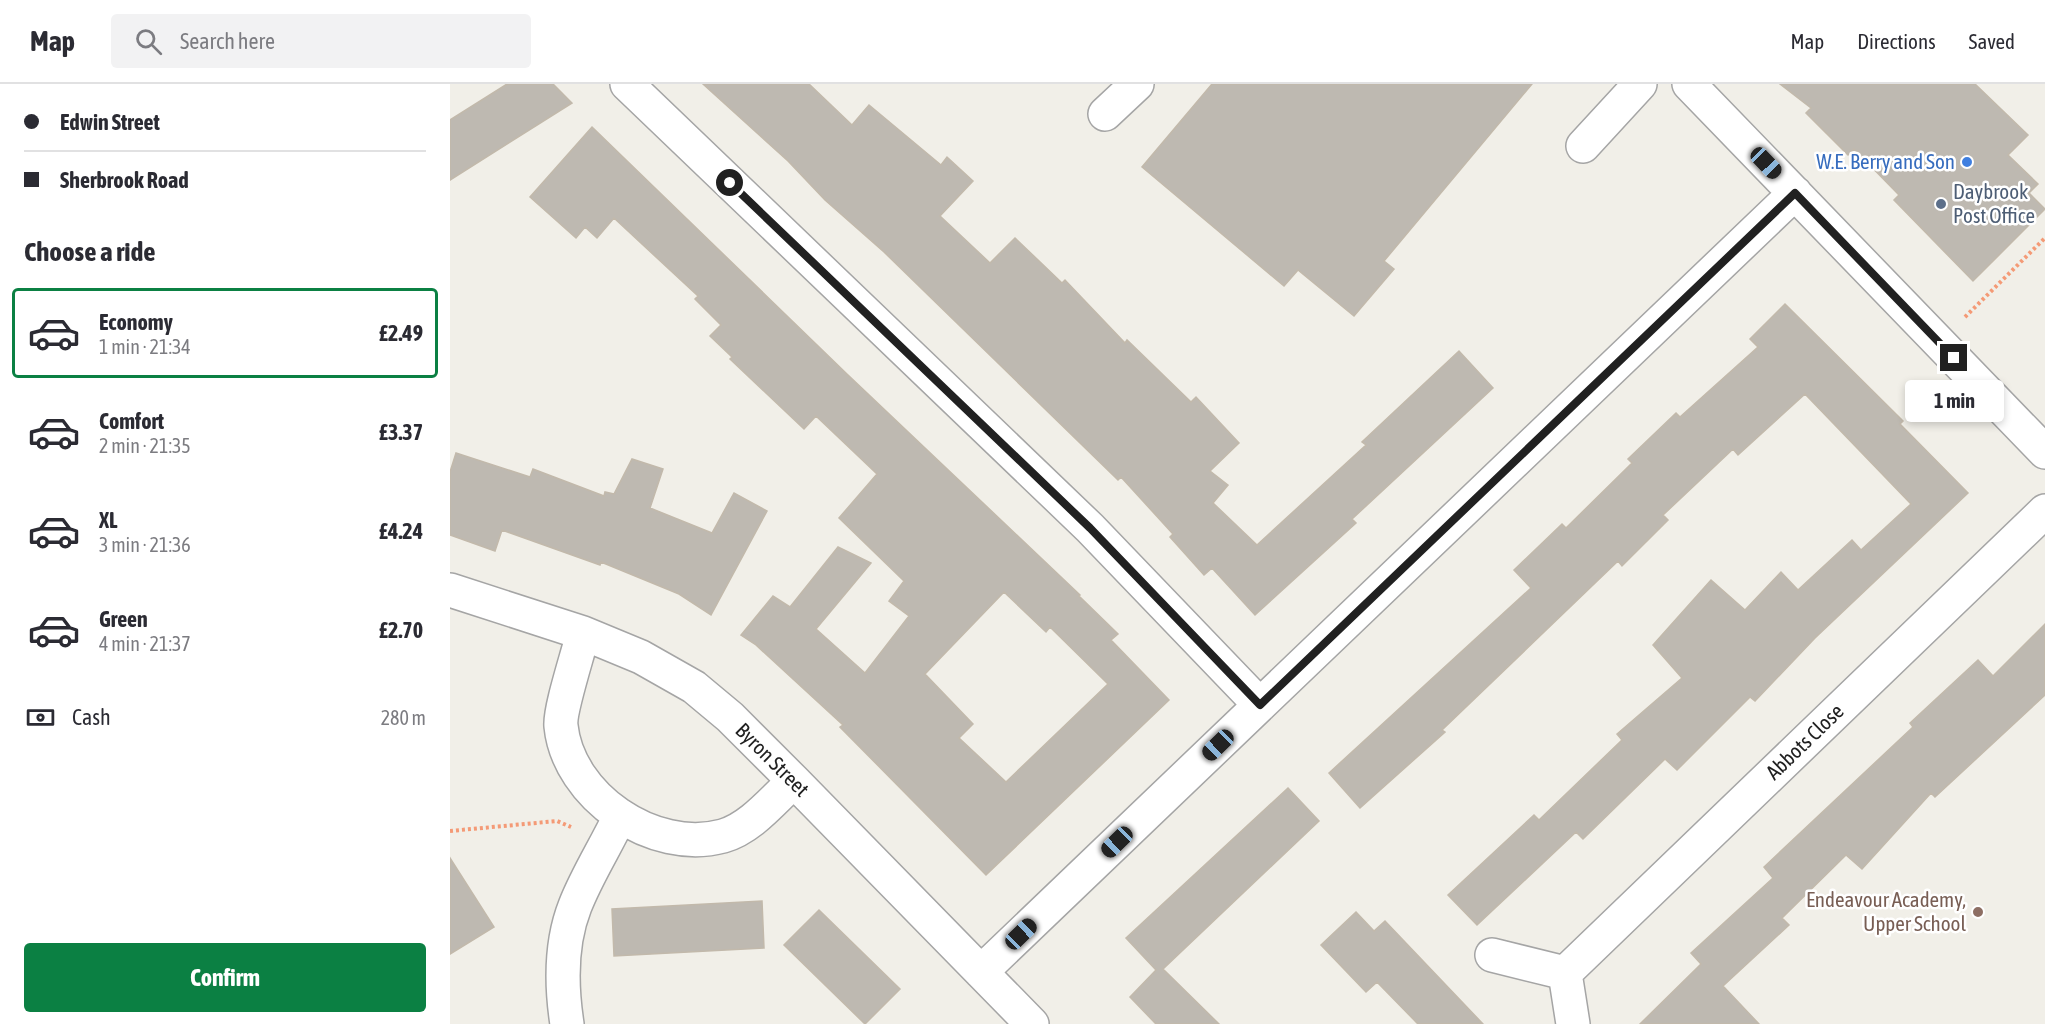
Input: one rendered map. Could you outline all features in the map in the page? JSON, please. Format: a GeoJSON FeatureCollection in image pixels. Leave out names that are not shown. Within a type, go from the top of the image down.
{"type":"FeatureCollection","features":[{"type":"Feature","properties":{"kind":"street"},"geometry":{"type":"LineString","coordinates":[[627,84],[1090,528],[1260,705]]}},
{"type":"Feature","properties":{"kind":"street"},"geometry":{"type":"LineString","coordinates":[[1105,114],[1137,84]]}},
{"type":"Feature","properties":{"kind":"street"},"geometry":{"type":"LineString","coordinates":[[1583,146],[1640,84]]}},
{"type":"Feature","properties":{"kind":"street"},"geometry":{"type":"LineString","coordinates":[[1689,84],[2045,452]]}},
{"type":"Feature","properties":{"kind":"street"},"geometry":{"type":"LineString","coordinates":[[981,972],[1795,193]]}},
{"type":"Feature","properties":{"kind":"street","name":"Abbots Close"},"geometry":{"type":"LineString","coordinates":[[1565,973],[2045,511]]}},
{"type":"Feature","properties":{"kind":"street","name":"Byron Street"},"geometry":{"type":"LineString","coordinates":[[450,590],[583,633],[641,657],[694,687],[730,717],[1032,1024]]}},
{"type":"Feature","properties":{"kind":"street"},"geometry":{"type":"LineString","coordinates":[[583,633],[560,724],[570,761],[614,829]]}},
{"type":"Feature","properties":{"kind":"street"},"geometry":{"type":"LineString","coordinates":[[614,829],[692,839],[723,836],[748,823],[794,781]]}},
{"type":"Feature","properties":{"kind":"street"},"geometry":{"type":"LineString","coordinates":[[567,1024],[562,986],[564,948],[575,906],[614,829]]}},
{"type":"Feature","properties":{"kind":"street"},"geometry":{"type":"LineString","coordinates":[[1492,955],[1565,973],[1573,1024]]}},
{"type":"Feature","properties":{"kind":"path"},"geometry":{"type":"LineString","coordinates":[[1939,342],[2045,238]]}},
{"type":"Feature","properties":{"kind":"path"},"geometry":{"type":"LineString","coordinates":[[450,831],[557,821],[614,829]]}},
{"type":"Feature","properties":{"kind":"building"},"geometry":{"type":"Polygon","coordinates":[[[507,84],[553,84],[572,103],[450,180],[450,120],[507,84]]]}},
{"type":"Feature","properties":{"kind":"building"},"geometry":{"type":"Polygon","coordinates":[[[703,84],[809,84],[852,125],[869,105],[941,165],[947,157],[973,181],[940,216],[990,263],[1015,238],[1062,283],[1065,280],[1125,343],[1127,340],[1191,402],[1196,397],[1239,443],[1210,471],[1228,485],[1213,503],[1257,545],[1366,445],[1362,442],[1459,351],[1493,388],[1352,519],[1356,523],[1255,615],[1212,568],[1204,575],[1170,537],[1173,534],[1121,477],[1118,480],[884,252],[825,200],[788,161],[703,84]]]}},
{"type":"Feature","properties":{"kind":"building"},"geometry":{"type":"Polygon","coordinates":[[[1212,84],[1532,84],[1384,261],[1394,269],[1354,316],[1298,270],[1284,286],[1142,167],[1212,84]]]}},
{"type":"Feature","properties":{"kind":"building"},"geometry":{"type":"Polygon","coordinates":[[[1780,84],[1975,84],[2028,135],[2008,155],[2038,184],[2029,193],[2045,209],[1973,281],[1894,200],[1899,195],[1854,149],[1848,155],[1806,113],[1811,108],[1780,84]]]}},
{"type":"Feature","properties":{"kind":"building"},"geometry":{"type":"Polygon","coordinates":[[[592,127],[1080,595],[1118,634],[1111,640],[1169,700],[986,875],[840,727],[843,725],[756,645],[741,635],[773,596],[790,607],[838,547],[871,563],[816,629],[865,673],[909,616],[889,601],[904,581],[839,518],[877,474],[816,416],[804,429],[730,359],[732,357],[710,336],[721,325],[695,299],[698,296],[614,218],[597,238],[585,227],[576,238],[530,197],[592,127]],[[1004,592],[925,674],[973,724],[959,738],[1006,782],[1108,684],[1050,627],[1046,632],[1004,592]]]}},
{"type":"Feature","properties":{"kind":"building"},"geometry":{"type":"Polygon","coordinates":[[[1785,304],[1903,421],[1900,424],[1968,493],[1815,638],[1755,701],[1750,697],[1677,770],[1665,759],[1583,839],[1576,832],[1477,925],[1448,895],[1534,815],[1539,820],[1622,740],[1617,734],[1682,678],[1653,645],[1711,580],[1745,610],[1781,572],[1798,590],[1852,540],[1861,550],[1911,504],[1805,394],[1738,455],[1733,449],[1663,515],[1668,520],[1622,566],[1618,561],[1442,730],[1445,732],[1360,808],[1329,773],[1531,588],[1514,570],[1562,524],[1566,528],[1632,463],[1628,459],[1676,413],[1680,417],[1758,347],[1750,339],[1785,304]]]}},
{"type":"Feature","properties":{"kind":"building"},"geometry":{"type":"Polygon","coordinates":[[[456,453],[530,477],[533,469],[604,496],[605,492],[614,494],[632,459],[663,469],[650,508],[712,533],[734,493],[767,511],[711,615],[679,594],[601,562],[600,565],[502,530],[495,551],[450,535],[450,472],[456,453]]]}},
{"type":"Feature","properties":{"kind":"building"},"geometry":{"type":"Polygon","coordinates":[[[2045,624],[2045,695],[1935,797],[1931,793],[1862,869],[1846,855],[1782,918],[1789,925],[1723,986],[1759,1024],[1640,1024],[1701,964],[1691,953],[1773,878],[1764,867],[1913,727],[1910,723],[1978,660],[1993,676],[2045,624]]]}},
{"type":"Feature","properties":{"kind":"building"},"geometry":{"type":"Polygon","coordinates":[[[1288,788],[1319,821],[1163,969],[1219,1024],[1156,1024],[1130,997],[1156,970],[1126,938],[1288,788]]]}},
{"type":"Feature","properties":{"kind":"building"},"geometry":{"type":"Polygon","coordinates":[[[450,858],[494,927],[450,954],[450,858]]]}},
{"type":"Feature","properties":{"kind":"building"},"geometry":{"type":"Polygon","coordinates":[[[762,901],[764,948],[614,956],[612,909],[762,901]]]}},
{"type":"Feature","properties":{"kind":"building"},"geometry":{"type":"Polygon","coordinates":[[[819,910],[900,989],[865,1024],[784,945],[819,910]]]}},
{"type":"Feature","properties":{"kind":"building"},"geometry":{"type":"Polygon","coordinates":[[[1356,912],[1374,931],[1385,921],[1483,1024],[1418,1024],[1377,982],[1366,992],[1321,945],[1356,912]]]}},
{"type":"Feature","properties":{"kind":"place","name":"W.E. Berry and Son"},"geometry":{"type":"Point","coordinates":[1967,162]}},
{"type":"Feature","properties":{"kind":"place","name":"Daybrook Post Office"},"geometry":{"type":"Point","coordinates":[1941,204]}},
{"type":"Feature","properties":{"kind":"place","name":"Endeavour Academy, Upper School"},"geometry":{"type":"Point","coordinates":[1978,912]}},
{"type":"Feature","properties":{"kind":"route"},"geometry":{"type":"LineString","coordinates":[[730,183],[1090,528],[1260,705],[1795,193],[1954,358]]}}]}
